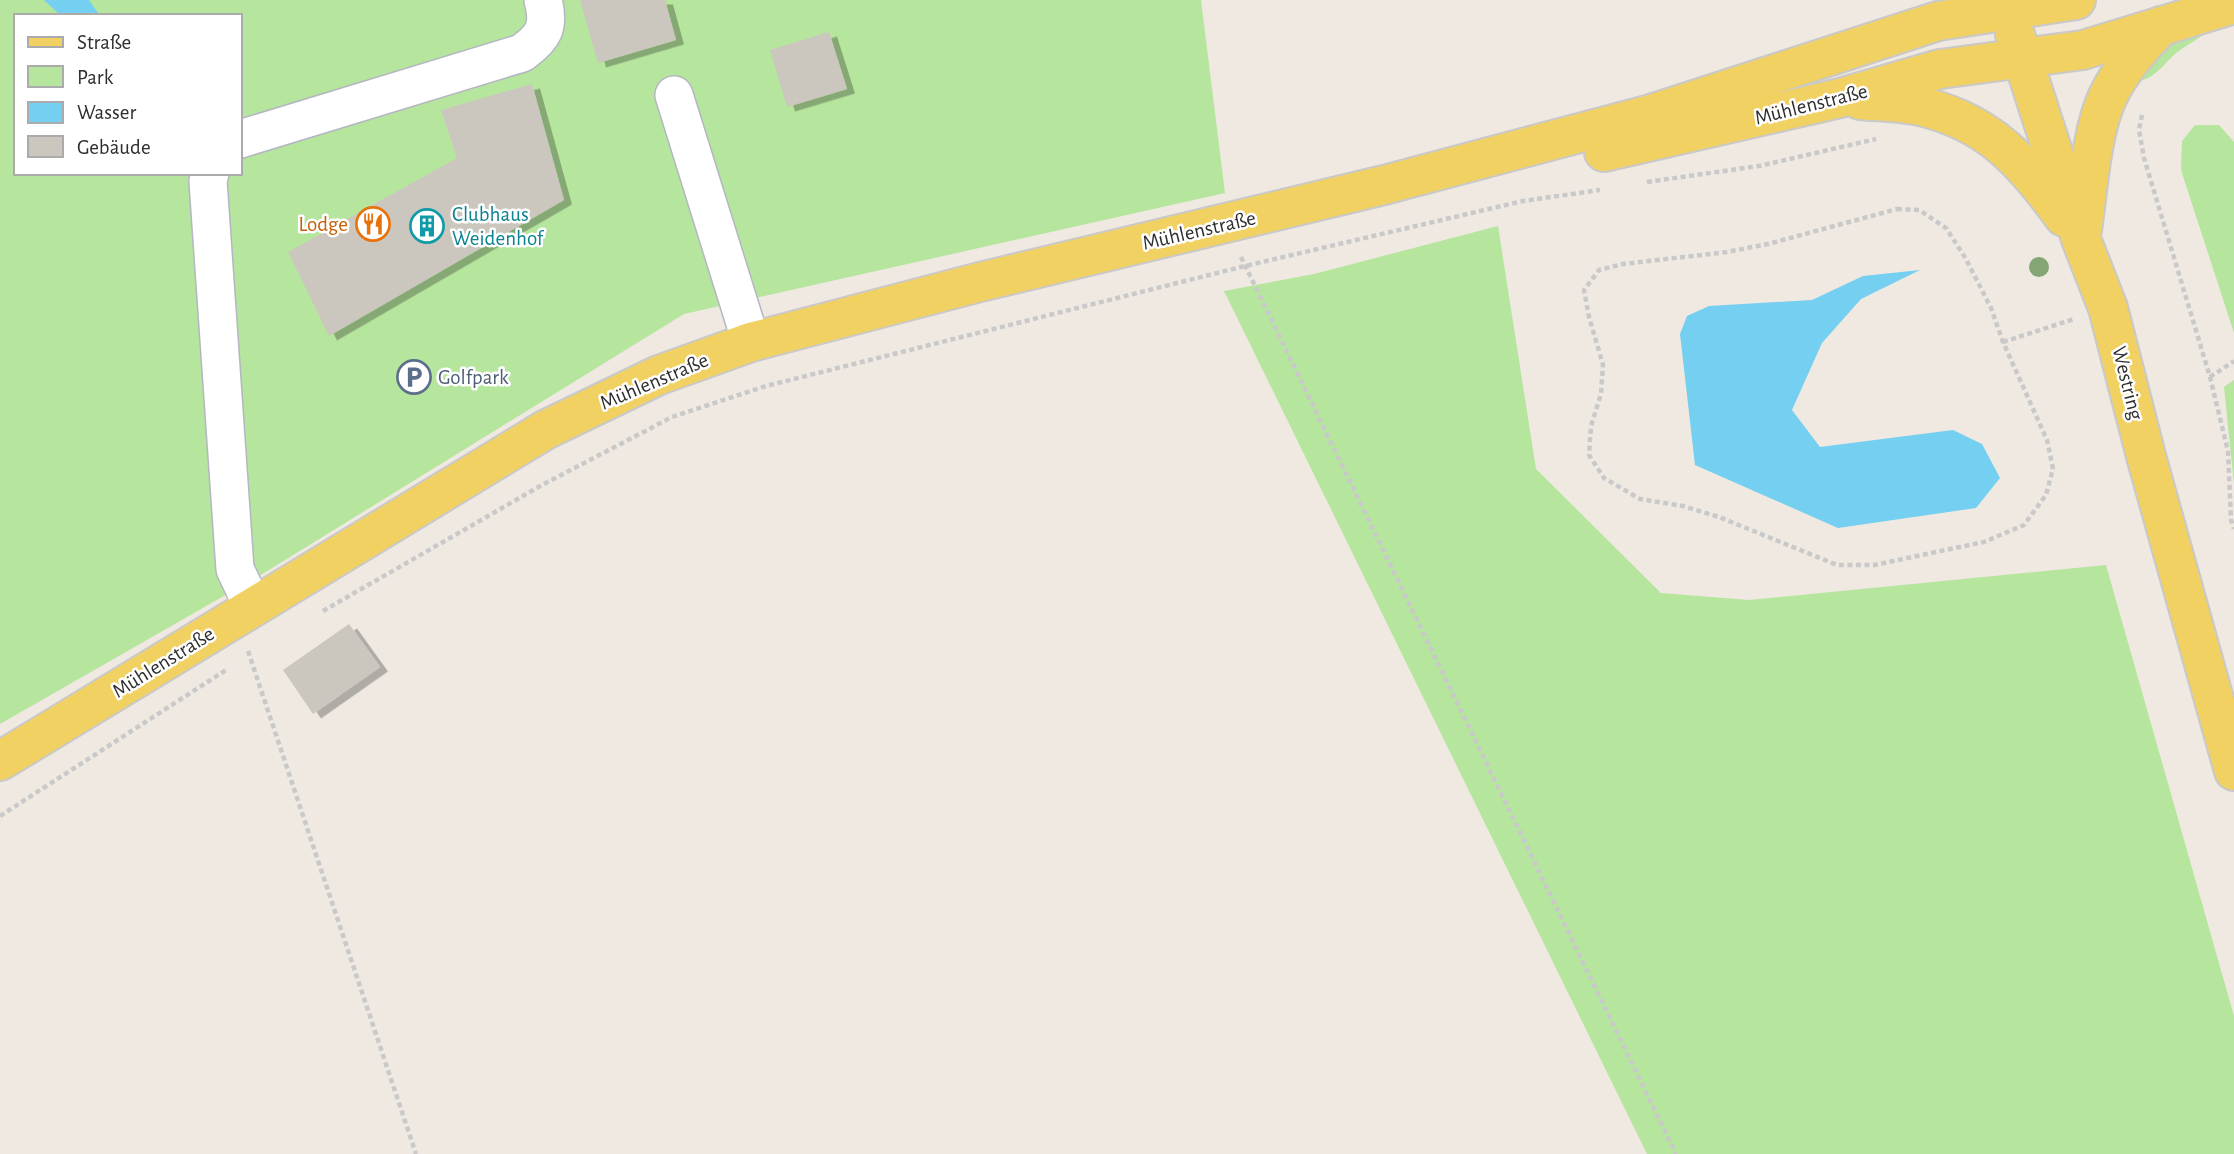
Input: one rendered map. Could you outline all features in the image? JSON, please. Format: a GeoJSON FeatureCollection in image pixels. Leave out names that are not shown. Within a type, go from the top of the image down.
{"type":"FeatureCollection","features":[{"type":"Feature","properties":{"kind":"main road"},"geometry":{"type":"LineString","coordinates":[[1857,46],[1900,14],[1907,0]]}},
{"type":"Feature","properties":{"kind":"main road","name":"Mühlenstraße"},"geometry":{"type":"LineString","coordinates":[[0,761],[545,430],[659,375],[751,342],[980,282],[1384,185],[1651,114],[1938,21],[2006,5],[2076,0]]}},
{"type":"Feature","properties":{"kind":"main road","name":"Mühlenstraße"},"geometry":{"type":"LineString","coordinates":[[1384,185],[1575,159],[1840,98],[1940,69],[2083,50],[2234,4]]}},
{"type":"Feature","properties":{"kind":"main road","name":"Westring"},"geometry":{"type":"LineString","coordinates":[[2006,5],[2081,239],[2108,308],[2146,456],[2234,771]]}},
{"type":"Feature","properties":{"kind":"main road"},"geometry":{"type":"LineString","coordinates":[[2081,239],[2101,116],[2108,96],[2136,54],[2161,26]]}},
{"type":"Feature","properties":{"kind":"main road"},"geometry":{"type":"LineString","coordinates":[[1840,98],[1922,106],[1962,119],[1984,131],[2012,153],[2043,188],[2081,239]]}},
{"type":"Feature","properties":{"kind":"lane"},"geometry":{"type":"LineString","coordinates":[[242,138],[522,53],[536,44],[546,29],[543,0]]}},
{"type":"Feature","properties":{"kind":"lane"},"geometry":{"type":"LineString","coordinates":[[674,95],[751,342]]}},
{"type":"Feature","properties":{"kind":"lane"},"geometry":{"type":"LineString","coordinates":[[210,175],[235,569],[245,612]]}},
{"type":"Feature","properties":{"kind":"path"},"geometry":{"type":"LineString","coordinates":[[2144,105],[2139,130],[2144,158],[2210,377],[2228,451],[2231,520],[2234,529]]}},
{"type":"Feature","properties":{"kind":"path"},"geometry":{"type":"LineString","coordinates":[[1641,183],[1759,166],[1887,137]]}},
{"type":"Feature","properties":{"kind":"path"},"geometry":{"type":"LineString","coordinates":[[319,613],[542,485],[672,417],[766,386],[1245,266],[1523,201],[1602,189]]}},
{"type":"Feature","properties":{"kind":"path"},"geometry":{"type":"LineString","coordinates":[[1897,209],[1919,210],[1946,228],[1978,283],[2003,342],[2048,440],[2053,469],[2046,495],[2024,525],[1984,542],[1874,565],[1837,565],[1719,517],[1683,506],[1640,499],[1604,478],[1589,455],[1591,426],[1601,394],[1603,365],[1588,317],[1584,290],[1599,270],[1623,264],[1727,253],[1897,209]]}},
{"type":"Feature","properties":{"kind":"path"},"geometry":{"type":"LineString","coordinates":[[1226,224],[1676,1154]]}},
{"type":"Feature","properties":{"kind":"path"},"geometry":{"type":"LineString","coordinates":[[2003,342],[2108,308]]}},
{"type":"Feature","properties":{"kind":"path"},"geometry":{"type":"LineString","coordinates":[[2210,377],[2234,360]]}},
{"type":"Feature","properties":{"kind":"path"},"geometry":{"type":"LineString","coordinates":[[245,612],[249,655],[416,1154]]}},
{"type":"Feature","properties":{"kind":"path"},"geometry":{"type":"LineString","coordinates":[[238,662],[261,648]]}},
{"type":"Feature","properties":{"kind":"path"},"geometry":{"type":"LineString","coordinates":[[0,816],[227,669]]}},
{"type":"Feature","properties":{"kind":"green space"},"geometry":{"type":"Polygon","coordinates":[[[0,0],[1201,0],[1225,193],[684,314],[264,573],[0,724],[0,0]]]}},
{"type":"Feature","properties":{"kind":"green space"},"geometry":{"type":"Polygon","coordinates":[[[2209,31],[2175,54],[2152,76],[2133,82],[2168,44],[2209,31]]]}},
{"type":"Feature","properties":{"kind":"green space"},"geometry":{"type":"Polygon","coordinates":[[[2195,125],[2219,125],[2234,142],[2234,333],[2181,170],[2182,141],[2195,125]]]}},
{"type":"Feature","properties":{"kind":"green space"},"geometry":{"type":"Polygon","coordinates":[[[1498,226],[1536,469],[1661,593],[1749,600],[2106,565],[2234,1016],[2234,1154],[1647,1154],[1224,291],[1314,274],[1498,226]]]}},
{"type":"Feature","properties":{"kind":"green space"},"geometry":{"type":"Polygon","coordinates":[[[2234,380],[2234,484],[2224,387],[2234,380]]]}},
{"type":"Feature","properties":{"kind":"water"},"geometry":{"type":"Polygon","coordinates":[[[44,0],[89,0],[99,14],[59,14],[44,0]]]}},
{"type":"Feature","properties":{"kind":"water"},"geometry":{"type":"Polygon","coordinates":[[[1920,270],[1861,299],[1822,343],[1792,410],[1820,447],[1953,430],[1982,444],[2000,478],[1976,508],[1838,528],[1695,465],[1680,334],[1687,316],[1709,306],[1812,300],[1863,276],[1920,270]]]}},
{"type":"Feature","properties":{"kind":"building"},"geometry":{"type":"Polygon","coordinates":[[[580,0],[665,0],[676,40],[598,63],[580,0]]]}},
{"type":"Feature","properties":{"kind":"building"},"geometry":{"type":"Polygon","coordinates":[[[829,32],[847,89],[787,107],[770,50],[829,32]]]}},
{"type":"Feature","properties":{"kind":"building","name":"Clubhaus Weidenhof"},"geometry":{"type":"Polygon","coordinates":[[[532,84],[564,200],[329,336],[288,252],[457,158],[441,110],[532,84]]]}},
{"type":"Feature","properties":{"kind":"building"},"geometry":{"type":"Polygon","coordinates":[[[349,624],[380,667],[313,714],[283,670],[349,624]]]}},
{"type":"Feature","properties":{"kind":"place","name":"Lodge"},"geometry":{"type":"Point","coordinates":[373,224]}},
{"type":"Feature","properties":{"kind":"place","name":"Clubhaus Weidenhof"},"geometry":{"type":"Point","coordinates":[427,226]}},
{"type":"Feature","properties":{"kind":"place","name":"Golfpark"},"geometry":{"type":"Point","coordinates":[414,377]}}]}
